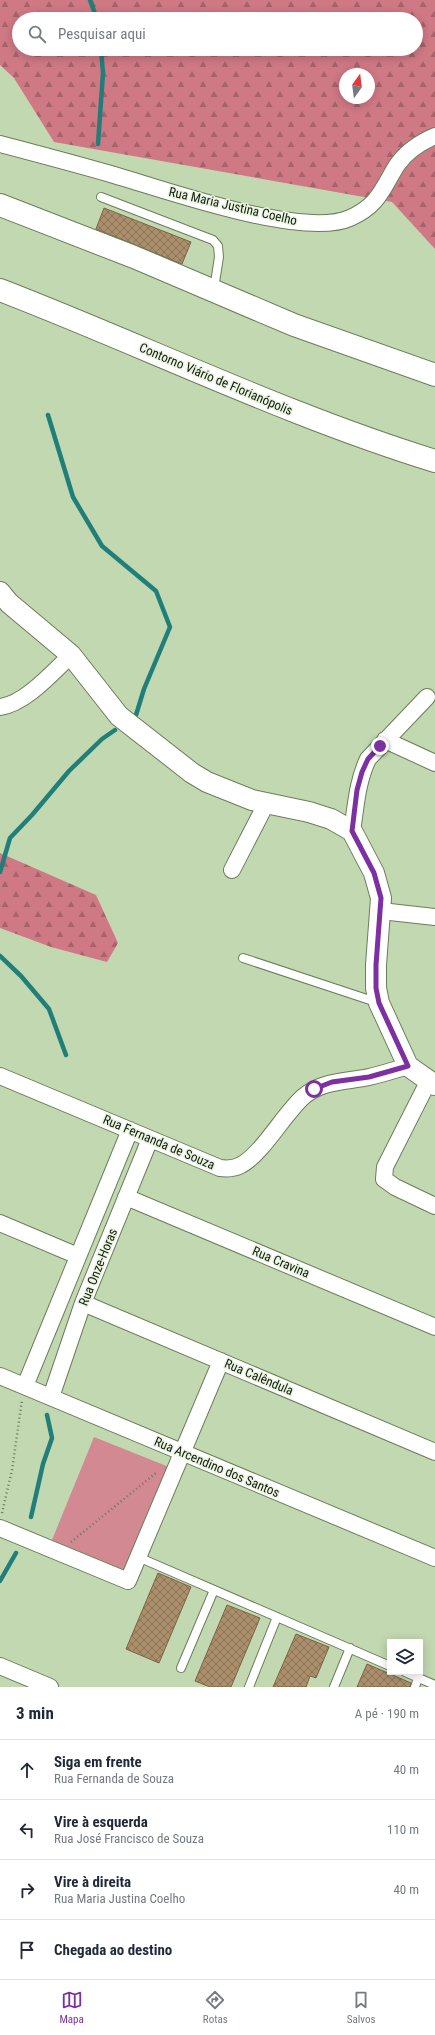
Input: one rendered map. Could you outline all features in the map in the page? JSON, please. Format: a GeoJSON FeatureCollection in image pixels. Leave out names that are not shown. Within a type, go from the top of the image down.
{"type":"FeatureCollection","features":[{"type":"Feature","properties":{"kind":"highway"},"geometry":{"type":"LineString","coordinates":[[0,205],[134,257],[213,292],[294,325],[435,376]]}},
{"type":"Feature","properties":{"kind":"highway","name":"Contorno Viário de Florianópolis"},"geometry":{"type":"LineString","coordinates":[[0,290],[91,325],[267,401],[435,461]]}},
{"type":"Feature","properties":{"kind":"street","name":"Rua Maria Justina Coelho"},"geometry":{"type":"LineString","coordinates":[[0,144],[198,200],[276,219],[308,224],[343,220],[364,210],[378,198],[398,164],[422,141],[435,136]]}},
{"type":"Feature","properties":{"kind":"street"},"geometry":{"type":"LineString","coordinates":[[0,592],[9,603],[71,655],[119,716],[158,748],[207,782],[266,804],[309,812],[331,818],[352,831],[374,873],[381,898],[376,965],[376,988],[379,1003],[408,1066],[432,1084],[385,1167],[384,1179],[395,1187],[435,1206]]}},
{"type":"Feature","properties":{"kind":"street"},"geometry":{"type":"LineString","coordinates":[[0,707],[12,703],[24,696],[71,655]]}},
{"type":"Feature","properties":{"kind":"street"},"geometry":{"type":"LineString","coordinates":[[352,831],[357,790],[362,772],[368,759],[427,697]]}},
{"type":"Feature","properties":{"kind":"street"},"geometry":{"type":"LineString","coordinates":[[385,740],[435,763]]}},
{"type":"Feature","properties":{"kind":"street"},"geometry":{"type":"LineString","coordinates":[[232,870],[266,804]]}},
{"type":"Feature","properties":{"kind":"street"},"geometry":{"type":"LineString","coordinates":[[381,911],[435,917]]}},
{"type":"Feature","properties":{"kind":"street","name":"Rua Fernanda de Souza"},"geometry":{"type":"LineString","coordinates":[[0,1076],[220,1168],[230,1169],[242,1165],[254,1155],[290,1110],[314,1089],[332,1082],[369,1077],[408,1066]]}},
{"type":"Feature","properties":{"kind":"street","name":"Rua Onze-Horas"},"geometry":{"type":"LineString","coordinates":[[25,1386],[130,1130]]}},
{"type":"Feature","properties":{"kind":"street","name":"Rua Onze-Horas"},"geometry":{"type":"LineString","coordinates":[[51,1397],[83,1303],[150,1139]]}},
{"type":"Feature","properties":{"kind":"street","name":"Rua Cravina"},"geometry":{"type":"LineString","coordinates":[[126,1197],[435,1327]]}},
{"type":"Feature","properties":{"kind":"street"},"geometry":{"type":"LineString","coordinates":[[0,1223],[78,1256]]}},
{"type":"Feature","properties":{"kind":"street","name":"Rua Calêndula"},"geometry":{"type":"LineString","coordinates":[[83,1303],[435,1452]]}},
{"type":"Feature","properties":{"kind":"street"},"geometry":{"type":"LineString","coordinates":[[0,1528],[128,1581],[221,1361]]}},
{"type":"Feature","properties":{"kind":"street","name":"Rua Arcendino dos Santos"},"geometry":{"type":"LineString","coordinates":[[0,1376],[435,1558]]}},
{"type":"Feature","properties":{"kind":"street"},"geometry":{"type":"LineString","coordinates":[[0,1666],[50,1687]]}},
{"type":"Feature","properties":{"kind":"lane"},"geometry":{"type":"LineString","coordinates":[[101,197],[212,240],[218,246],[219,257],[213,292]]}},
{"type":"Feature","properties":{"kind":"lane"},"geometry":{"type":"LineString","coordinates":[[243,958],[379,1003]]}},
{"type":"Feature","properties":{"kind":"lane"},"geometry":{"type":"LineString","coordinates":[[138,1557],[387,1665]]}},
{"type":"Feature","properties":{"kind":"lane"},"geometry":{"type":"LineString","coordinates":[[181,1668],[214,1590]]}},
{"type":"Feature","properties":{"kind":"lane"},"geometry":{"type":"LineString","coordinates":[[250,1687],[277,1617]]}},
{"type":"Feature","properties":{"kind":"lane"},"geometry":{"type":"LineString","coordinates":[[334,1687],[350,1648]]}},
{"type":"Feature","properties":{"kind":"lane"},"geometry":{"type":"LineString","coordinates":[[412,1675],[435,1685]]}},
{"type":"Feature","properties":{"kind":"lane"},"geometry":{"type":"LineString","coordinates":[[415,1687],[418,1678]]}},
{"type":"Feature","properties":{"kind":"path"},"geometry":{"type":"LineString","coordinates":[[0,1519],[12,1470],[25,1386]]}},
{"type":"Feature","properties":{"kind":"path"},"geometry":{"type":"LineString","coordinates":[[59,1552],[158,1472]]}},
{"type":"Feature","properties":{"kind":"green space"},"geometry":{"type":"Polygon","coordinates":[[[0,0],[435,0],[435,249],[392,202],[54,142],[14,78],[0,65],[0,0]]]}},
{"type":"Feature","properties":{"kind":"green space"},"geometry":{"type":"Polygon","coordinates":[[[0,853],[96,895],[118,943],[107,962],[51,947],[0,928],[0,853]]]}},
{"type":"Feature","properties":{"kind":"shaded area"},"geometry":{"type":"Polygon","coordinates":[[[94,1437],[169,1467],[126,1571],[52,1540],[94,1437]]]}},
{"type":"Feature","properties":{"kind":"building"},"geometry":{"type":"Polygon","coordinates":[[[104,208],[191,242],[182,264],[96,229],[104,208]]]}},
{"type":"Feature","properties":{"kind":"building"},"geometry":{"type":"Polygon","coordinates":[[[158,1573],[191,1587],[159,1663],[126,1649],[158,1573]]]}},
{"type":"Feature","properties":{"kind":"building"},"geometry":{"type":"Polygon","coordinates":[[[227,1605],[260,1618],[231,1687],[210,1687],[195,1681],[227,1605]]]}},
{"type":"Feature","properties":{"kind":"building"},"geometry":{"type":"Polygon","coordinates":[[[296,1634],[329,1647],[316,1678],[310,1676],[306,1687],[273,1687],[296,1634]]]}},
{"type":"Feature","properties":{"kind":"building"},"geometry":{"type":"Polygon","coordinates":[[[367,1664],[387,1673],[387,1675],[392,1675],[411,1683],[410,1687],[357,1687],[367,1664]]]}},
{"type":"Feature","properties":{"kind":"waterway"},"geometry":{"type":"LineString","coordinates":[[90,0],[94,12]]}},
{"type":"Feature","properties":{"kind":"waterway"},"geometry":{"type":"LineString","coordinates":[[98,144],[103,73],[102,56]]}},
{"type":"Feature","properties":{"kind":"waterway"},"geometry":{"type":"LineString","coordinates":[[48,415],[73,497],[102,546],[156,591],[170,627],[144,689],[136,715]]}},
{"type":"Feature","properties":{"kind":"waterway"},"geometry":{"type":"LineString","coordinates":[[0,872],[10,838],[32,815],[69,771],[102,739],[115,730]]}},
{"type":"Feature","properties":{"kind":"waterway"},"geometry":{"type":"LineString","coordinates":[[0,956],[21,976],[49,1009],[66,1055]]}},
{"type":"Feature","properties":{"kind":"waterway"},"geometry":{"type":"LineString","coordinates":[[31,1517],[43,1464],[52,1438],[47,1415]]}},
{"type":"Feature","properties":{"kind":"waterway"},"geometry":{"type":"LineString","coordinates":[[0,1581],[16,1553]]}},
{"type":"Feature","properties":{"kind":"route"},"geometry":{"type":"LineString","coordinates":[[314,1089],[332,1082],[369,1077],[408,1066],[379,1003],[376,988],[376,965],[381,898],[374,873],[367,857],[352,831],[357,790],[362,772],[368,759],[380,746]]}}]}
